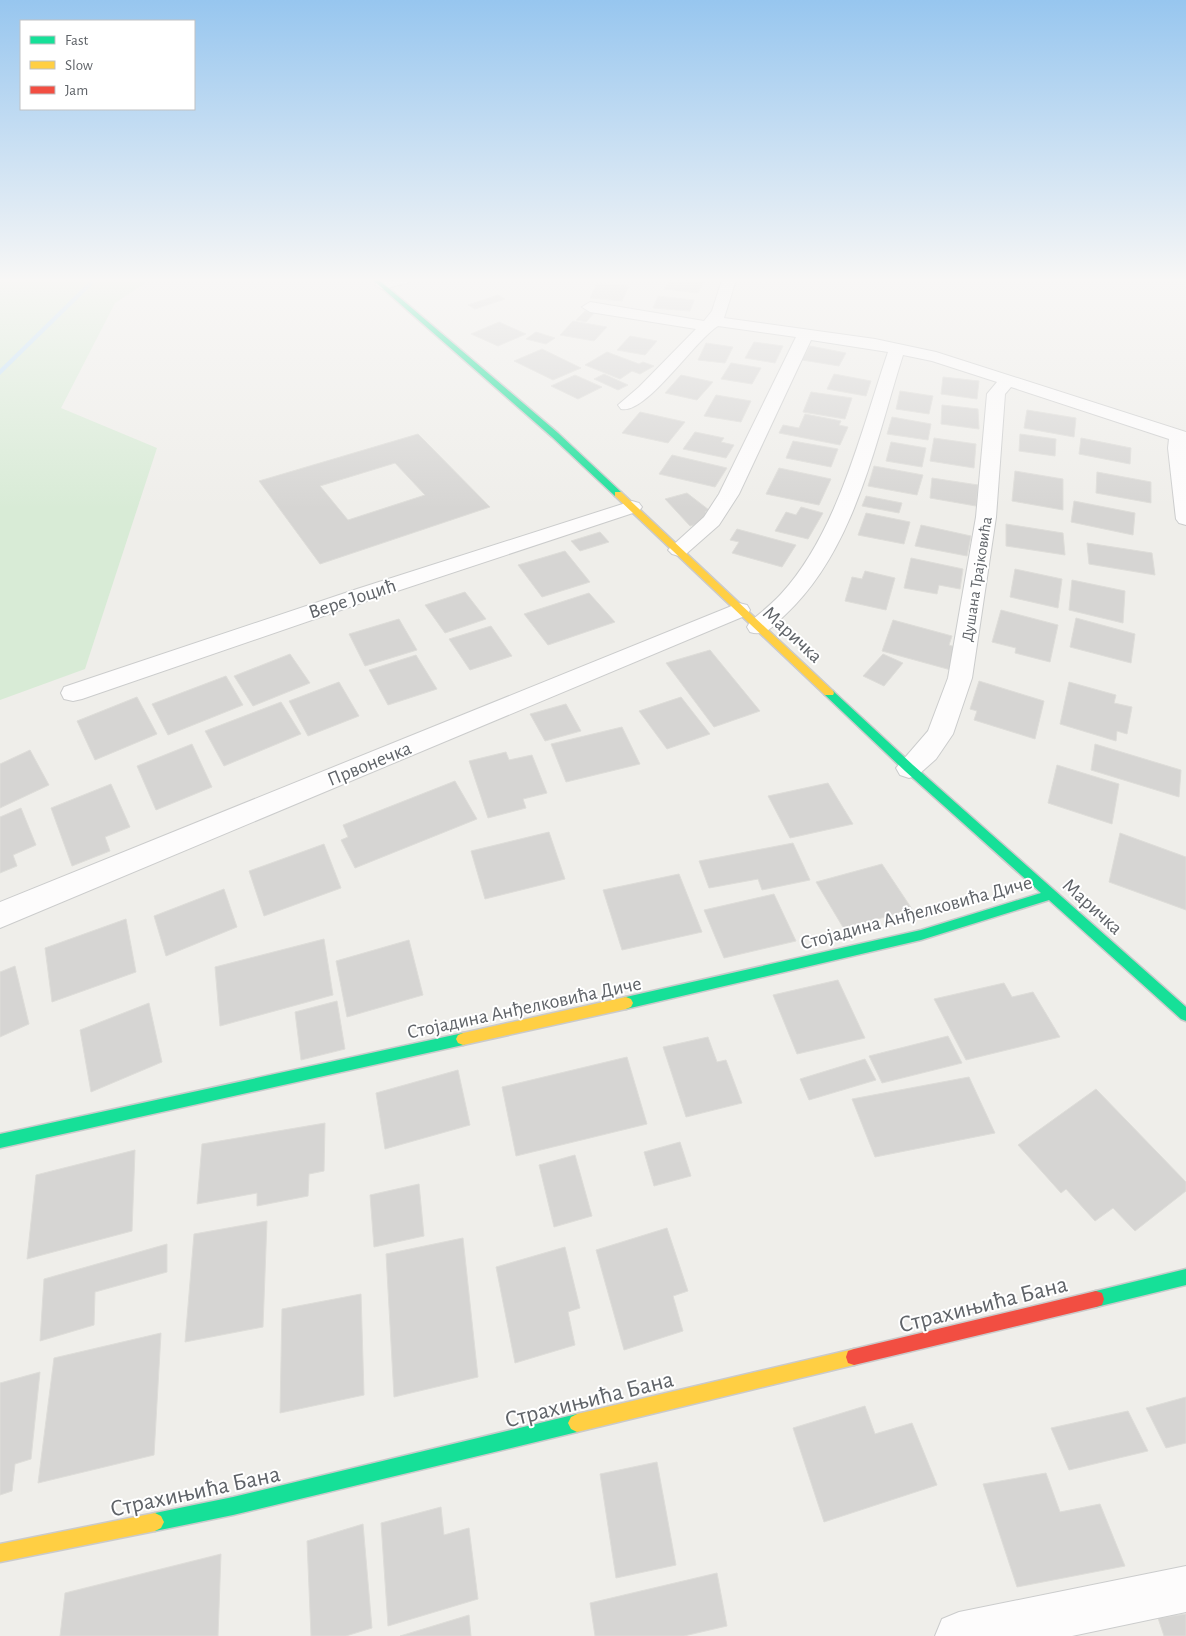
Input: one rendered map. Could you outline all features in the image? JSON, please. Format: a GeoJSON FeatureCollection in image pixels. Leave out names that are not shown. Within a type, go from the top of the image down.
{"type":"FeatureCollection","features":[{"type":"Feature","properties":{"kind":"street","name":"Маричка"},"geometry":{"type":"LineString","coordinates":[[465,356],[555,435],[909,768],[1184,1009]]}},
{"type":"Feature","properties":{"kind":"street"},"geometry":{"type":"LineString","coordinates":[[627,405],[645,391],[679,356]]}},
{"type":"Feature","properties":{"kind":"street"},"geometry":{"type":"LineString","coordinates":[[679,550],[712,521],[728,494],[795,356]]}},
{"type":"Feature","properties":{"kind":"street"},"geometry":{"type":"LineString","coordinates":[[758,627],[789,599],[818,560],[842,517],[894,356]]}},
{"type":"Feature","properties":{"kind":"street"},"geometry":{"type":"LineString","coordinates":[[927,356],[1008,379],[1182,437],[1177,448],[1186,519]]}},
{"type":"Feature","properties":{"kind":"street","name":"Душана Трајковића"},"geometry":{"type":"LineString","coordinates":[[909,768],[927,752],[940,734],[960,678],[986,517],[996,394],[1008,379]]}},
{"type":"Feature","properties":{"kind":"street","name":"Вере Јоцић"},"geometry":{"type":"LineString","coordinates":[[73,693],[365,594],[632,507]]}},
{"type":"Feature","properties":{"kind":"street","name":"Првонечка"},"geometry":{"type":"LineString","coordinates":[[0,915],[739,610]]}},
{"type":"Feature","properties":{"kind":"street","name":"Стојадина Анђелковића Диче"},"geometry":{"type":"LineString","coordinates":[[0,1141],[748,976],[920,935],[1052,894]]}},
{"type":"Feature","properties":{"kind":"street","name":"Страхињића Бана"},"geometry":{"type":"LineString","coordinates":[[0,1553],[233,1506],[1186,1277]]}},
{"type":"Feature","properties":{"kind":"street"},"geometry":{"type":"LineString","coordinates":[[960,1636],[1186,1589]]}},
{"type":"Feature","properties":{"kind":"green space"},"geometry":{"type":"Polygon","coordinates":[[[0,356],[88,356],[61,408],[157,448],[85,669],[0,700],[0,356]]]}},
{"type":"Feature","properties":{"kind":"building"},"geometry":{"type":"Polygon","coordinates":[[[525,356],[557,356],[581,368],[553,380],[514,361],[525,356]]]}},
{"type":"Feature","properties":{"kind":"building"},"geometry":{"type":"Polygon","coordinates":[[[600,356],[619,356],[639,364],[643,362],[654,366],[640,374],[632,371],[620,379],[585,365],[600,356]]]}},
{"type":"Feature","properties":{"kind":"building"},"geometry":{"type":"Polygon","coordinates":[[[700,356],[728,356],[725,363],[698,360],[700,356]]]}},
{"type":"Feature","properties":{"kind":"building"},"geometry":{"type":"Polygon","coordinates":[[[746,356],[778,356],[775,363],[745,358],[746,356]]]}},
{"type":"Feature","properties":{"kind":"building"},"geometry":{"type":"Polygon","coordinates":[[[804,356],[844,356],[839,366],[802,360],[804,356]]]}},
{"type":"Feature","properties":{"kind":"building"},"geometry":{"type":"Polygon","coordinates":[[[731,363],[761,368],[752,384],[721,379],[731,363]]]}},
{"type":"Feature","properties":{"kind":"building"},"geometry":{"type":"Polygon","coordinates":[[[604,374],[628,385],[618,390],[594,379],[604,374]]]}},
{"type":"Feature","properties":{"kind":"building"},"geometry":{"type":"Polygon","coordinates":[[[834,374],[871,381],[866,396],[827,389],[834,374]]]}},
{"type":"Feature","properties":{"kind":"building"},"geometry":{"type":"Polygon","coordinates":[[[575,375],[602,387],[578,399],[551,386],[575,375]]]}},
{"type":"Feature","properties":{"kind":"building"},"geometry":{"type":"Polygon","coordinates":[[[681,375],[713,382],[697,400],[665,393],[681,375]]]}},
{"type":"Feature","properties":{"kind":"building"},"geometry":{"type":"Polygon","coordinates":[[[943,377],[979,381],[977,399],[941,394],[943,377]]]}},
{"type":"Feature","properties":{"kind":"building"},"geometry":{"type":"Polygon","coordinates":[[[900,391],[933,396],[929,414],[896,409],[900,391]]]}},
{"type":"Feature","properties":{"kind":"building"},"geometry":{"type":"Polygon","coordinates":[[[811,392],[852,398],[845,419],[803,412],[811,392]]]}},
{"type":"Feature","properties":{"kind":"building"},"geometry":{"type":"Polygon","coordinates":[[[716,395],[751,401],[741,422],[704,416],[716,395]]]}},
{"type":"Feature","properties":{"kind":"building"},"geometry":{"type":"Polygon","coordinates":[[[942,405],[978,409],[979,429],[941,424],[942,405]]]}},
{"type":"Feature","properties":{"kind":"building"},"geometry":{"type":"Polygon","coordinates":[[[1027,410],[1076,418],[1074,437],[1024,428],[1027,410]]]}},
{"type":"Feature","properties":{"kind":"building"},"geometry":{"type":"Polygon","coordinates":[[[640,412],[685,422],[668,443],[622,433],[640,412]]]}},
{"type":"Feature","properties":{"kind":"building"},"geometry":{"type":"Polygon","coordinates":[[[805,414],[841,421],[839,425],[848,427],[840,445],[779,433],[783,425],[799,428],[805,414]]]}},
{"type":"Feature","properties":{"kind":"building"},"geometry":{"type":"Polygon","coordinates":[[[892,417],[931,424],[928,440],[887,434],[892,417]]]}},
{"type":"Feature","properties":{"kind":"building"},"geometry":{"type":"Polygon","coordinates":[[[695,432],[724,438],[721,442],[734,445],[726,458],[683,449],[695,432]]]}},
{"type":"Feature","properties":{"kind":"building"},"geometry":{"type":"Polygon","coordinates":[[[418,434],[490,507],[320,564],[259,481],[418,434]],[[395,463],[320,486],[348,520],[425,495],[395,463]]]}},
{"type":"Feature","properties":{"kind":"building"},"geometry":{"type":"Polygon","coordinates":[[[1020,434],[1056,439],[1055,456],[1019,451],[1020,434]]]}},
{"type":"Feature","properties":{"kind":"building"},"geometry":{"type":"Polygon","coordinates":[[[934,438],[976,444],[974,468],[930,461],[934,438]]]}},
{"type":"Feature","properties":{"kind":"building"},"geometry":{"type":"Polygon","coordinates":[[[1081,438],[1131,448],[1130,464],[1079,454],[1081,438]]]}},
{"type":"Feature","properties":{"kind":"building"},"geometry":{"type":"Polygon","coordinates":[[[793,441],[838,449],[831,467],[786,458],[793,441]]]}},
{"type":"Feature","properties":{"kind":"building"},"geometry":{"type":"Polygon","coordinates":[[[891,442],[926,448],[922,467],[886,461],[891,442]]]}},
{"type":"Feature","properties":{"kind":"building"},"geometry":{"type":"Polygon","coordinates":[[[672,455],[727,468],[715,487],[659,474],[672,455]]]}},
{"type":"Feature","properties":{"kind":"building"},"geometry":{"type":"Polygon","coordinates":[[[874,466],[923,475],[917,495],[868,486],[874,466]]]}},
{"type":"Feature","properties":{"kind":"building"},"geometry":{"type":"Polygon","coordinates":[[[779,468],[831,479],[819,505],[766,494],[779,468]]]}},
{"type":"Feature","properties":{"kind":"building"},"geometry":{"type":"Polygon","coordinates":[[[1015,471],[1063,479],[1063,510],[1012,501],[1015,471]]]}},
{"type":"Feature","properties":{"kind":"building"},"geometry":{"type":"Polygon","coordinates":[[[1097,472],[1151,482],[1151,503],[1096,493],[1097,472]]]}},
{"type":"Feature","properties":{"kind":"building"},"geometry":{"type":"Polygon","coordinates":[[[932,478],[978,485],[976,506],[930,498],[932,478]]]}},
{"type":"Feature","properties":{"kind":"building"},"geometry":{"type":"Polygon","coordinates":[[[687,493],[709,510],[705,512],[708,515],[704,516],[708,521],[690,526],[665,499],[687,493]]]}},
{"type":"Feature","properties":{"kind":"building"},"geometry":{"type":"Polygon","coordinates":[[[866,496],[902,503],[899,513],[862,506],[866,496]]]}},
{"type":"Feature","properties":{"kind":"building"},"geometry":{"type":"Polygon","coordinates":[[[1074,501],[1135,513],[1133,535],[1071,522],[1074,501]]]}},
{"type":"Feature","properties":{"kind":"building"},"geometry":{"type":"Polygon","coordinates":[[[801,507],[823,513],[808,539],[775,531],[786,512],[796,515],[801,507]]]}},
{"type":"Feature","properties":{"kind":"building"},"geometry":{"type":"Polygon","coordinates":[[[866,513],[910,522],[904,544],[858,535],[866,513]]]}},
{"type":"Feature","properties":{"kind":"building"},"geometry":{"type":"Polygon","coordinates":[[[1006,524],[1063,533],[1065,555],[1006,546],[1006,524]]]}},
{"type":"Feature","properties":{"kind":"building"},"geometry":{"type":"Polygon","coordinates":[[[921,525],[971,536],[967,556],[915,546],[921,525]]]}},
{"type":"Feature","properties":{"kind":"building"},"geometry":{"type":"Polygon","coordinates":[[[737,529],[796,545],[782,567],[732,553],[739,542],[730,540],[737,529]]]}},
{"type":"Feature","properties":{"kind":"building"},"geometry":{"type":"Polygon","coordinates":[[[600,532],[609,542],[580,551],[571,541],[600,532]]]}},
{"type":"Feature","properties":{"kind":"building"},"geometry":{"type":"Polygon","coordinates":[[[1087,543],[1152,553],[1155,575],[1089,564],[1087,543]]]}},
{"type":"Feature","properties":{"kind":"building"},"geometry":{"type":"Polygon","coordinates":[[[565,551],[590,582],[542,597],[518,565],[565,551]]]}},
{"type":"Feature","properties":{"kind":"building"},"geometry":{"type":"Polygon","coordinates":[[[911,558],[963,569],[960,589],[939,585],[937,594],[904,588],[911,558]]]}},
{"type":"Feature","properties":{"kind":"building"},"geometry":{"type":"Polygon","coordinates":[[[1015,569],[1062,579],[1058,608],[1010,597],[1015,569]]]}},
{"type":"Feature","properties":{"kind":"building"},"geometry":{"type":"Polygon","coordinates":[[[865,571],[895,578],[886,610],[845,601],[852,577],[862,579],[865,571]]]}},
{"type":"Feature","properties":{"kind":"building"},"geometry":{"type":"Polygon","coordinates":[[[1072,580],[1125,591],[1123,623],[1069,610],[1072,580]]]}},
{"type":"Feature","properties":{"kind":"building"},"geometry":{"type":"Polygon","coordinates":[[[465,592],[486,619],[445,633],[425,605],[465,592]]]}},
{"type":"Feature","properties":{"kind":"building"},"geometry":{"type":"Polygon","coordinates":[[[589,593],[615,622],[548,645],[524,614],[589,593]]]}},
{"type":"Feature","properties":{"kind":"building"},"geometry":{"type":"Polygon","coordinates":[[[1001,610],[1058,625],[1050,662],[1015,653],[1016,648],[992,642],[1001,610]]]}},
{"type":"Feature","properties":{"kind":"building"},"geometry":{"type":"Polygon","coordinates":[[[1076,618],[1135,634],[1131,663],[1070,647],[1076,618]]]}},
{"type":"Feature","properties":{"kind":"building"},"geometry":{"type":"Polygon","coordinates":[[[399,619],[417,650],[365,666],[349,634],[399,619]]]}},
{"type":"Feature","properties":{"kind":"building"},"geometry":{"type":"Polygon","coordinates":[[[893,620],[952,636],[949,645],[958,648],[951,670],[882,651],[893,620]]]}},
{"type":"Feature","properties":{"kind":"building"},"geometry":{"type":"Polygon","coordinates":[[[491,626],[512,656],[470,670],[449,639],[491,626]]]}},
{"type":"Feature","properties":{"kind":"building"},"geometry":{"type":"Polygon","coordinates":[[[710,650],[760,711],[714,727],[666,663],[710,650]]]}},
{"type":"Feature","properties":{"kind":"building"},"geometry":{"type":"Polygon","coordinates":[[[290,654],[310,683],[253,706],[234,676],[290,654]]]}},
{"type":"Feature","properties":{"kind":"building"},"geometry":{"type":"Polygon","coordinates":[[[883,654],[903,663],[884,686],[863,676],[883,654]]]}},
{"type":"Feature","properties":{"kind":"building"},"geometry":{"type":"Polygon","coordinates":[[[416,655],[437,689],[388,705],[369,670],[416,655]]]}},
{"type":"Feature","properties":{"kind":"building"},"geometry":{"type":"Polygon","coordinates":[[[226,676],[243,705],[168,735],[152,704],[226,676]]]}},
{"type":"Feature","properties":{"kind":"building"},"geometry":{"type":"Polygon","coordinates":[[[979,681],[1044,701],[1035,739],[974,720],[977,711],[970,709],[979,681]]]}},
{"type":"Feature","properties":{"kind":"building"},"geometry":{"type":"Polygon","coordinates":[[[339,682],[359,716],[308,736],[289,701],[339,682]]]}},
{"type":"Feature","properties":{"kind":"building"},"geometry":{"type":"Polygon","coordinates":[[[1069,682],[1116,695],[1114,703],[1132,707],[1127,734],[1117,731],[1116,741],[1060,724],[1069,682]]]}},
{"type":"Feature","properties":{"kind":"building"},"geometry":{"type":"Polygon","coordinates":[[[137,697],[157,734],[95,760],[77,721],[137,697]]]}},
{"type":"Feature","properties":{"kind":"building"},"geometry":{"type":"Polygon","coordinates":[[[681,697],[710,734],[667,749],[639,711],[681,697]]]}},
{"type":"Feature","properties":{"kind":"building"},"geometry":{"type":"Polygon","coordinates":[[[281,702],[301,734],[224,766],[205,731],[281,702]]]}},
{"type":"Feature","properties":{"kind":"building"},"geometry":{"type":"Polygon","coordinates":[[[566,704],[581,731],[545,741],[530,714],[566,704]]]}},
{"type":"Feature","properties":{"kind":"building"},"geometry":{"type":"Polygon","coordinates":[[[622,727],[640,764],[566,782],[551,744],[622,727]]]}},
{"type":"Feature","properties":{"kind":"building"},"geometry":{"type":"Polygon","coordinates":[[[192,744],[212,787],[156,810],[137,766],[192,744]]]}},
{"type":"Feature","properties":{"kind":"building"},"geometry":{"type":"Polygon","coordinates":[[[1095,744],[1181,770],[1179,797],[1091,770],[1095,744]]]}},
{"type":"Feature","properties":{"kind":"building"},"geometry":{"type":"Polygon","coordinates":[[[30,750],[49,785],[0,808],[0,764],[30,750]]]}},
{"type":"Feature","properties":{"kind":"building"},"geometry":{"type":"Polygon","coordinates":[[[506,752],[509,760],[532,755],[547,793],[523,799],[526,808],[488,818],[469,761],[506,752]]]}},
{"type":"Feature","properties":{"kind":"building"},"geometry":{"type":"Polygon","coordinates":[[[1057,765],[1119,784],[1112,824],[1048,803],[1057,765]]]}},
{"type":"Feature","properties":{"kind":"building"},"geometry":{"type":"Polygon","coordinates":[[[455,781],[477,819],[355,868],[341,840],[348,837],[343,825],[455,781]]]}},
{"type":"Feature","properties":{"kind":"building"},"geometry":{"type":"Polygon","coordinates":[[[828,783],[853,824],[790,838],[768,796],[828,783]]]}},
{"type":"Feature","properties":{"kind":"building"},"geometry":{"type":"Polygon","coordinates":[[[111,784],[130,827],[105,837],[110,851],[72,866],[51,808],[111,784]]]}},
{"type":"Feature","properties":{"kind":"building"},"geometry":{"type":"Polygon","coordinates":[[[21,808],[36,845],[13,855],[17,866],[0,873],[0,817],[21,808]]]}},
{"type":"Feature","properties":{"kind":"building"},"geometry":{"type":"Polygon","coordinates":[[[549,832],[565,879],[485,899],[471,851],[549,832]]]}},
{"type":"Feature","properties":{"kind":"building"},"geometry":{"type":"Polygon","coordinates":[[[1120,833],[1186,857],[1186,910],[1109,882],[1120,833]]]}},
{"type":"Feature","properties":{"kind":"building"},"geometry":{"type":"Polygon","coordinates":[[[793,843],[810,880],[762,890],[758,879],[709,888],[699,861],[793,843]]]}},
{"type":"Feature","properties":{"kind":"building"},"geometry":{"type":"Polygon","coordinates":[[[324,844],[341,888],[264,916],[249,871],[324,844]]]}},
{"type":"Feature","properties":{"kind":"building"},"geometry":{"type":"Polygon","coordinates":[[[882,864],[912,909],[844,929],[816,882],[882,864]]]}},
{"type":"Feature","properties":{"kind":"building"},"geometry":{"type":"Polygon","coordinates":[[[679,874],[702,932],[622,950],[603,890],[679,874]]]}},
{"type":"Feature","properties":{"kind":"building"},"geometry":{"type":"Polygon","coordinates":[[[224,889],[237,927],[166,956],[154,916],[224,889]]]}},
{"type":"Feature","properties":{"kind":"building"},"geometry":{"type":"Polygon","coordinates":[[[774,894],[796,941],[724,958],[704,910],[774,894]]]}},
{"type":"Feature","properties":{"kind":"building"},"geometry":{"type":"Polygon","coordinates":[[[126,919],[136,972],[52,1002],[45,948],[126,919]]]}},
{"type":"Feature","properties":{"kind":"building"},"geometry":{"type":"Polygon","coordinates":[[[324,939],[333,995],[220,1026],[215,967],[324,939]]]}},
{"type":"Feature","properties":{"kind":"building"},"geometry":{"type":"Polygon","coordinates":[[[409,940],[423,995],[347,1017],[336,961],[409,940]]]}},
{"type":"Feature","properties":{"kind":"building"},"geometry":{"type":"Polygon","coordinates":[[[15,966],[29,1024],[0,1037],[0,972],[15,966]]]}},
{"type":"Feature","properties":{"kind":"building"},"geometry":{"type":"Polygon","coordinates":[[[838,980],[865,1038],[797,1054],[773,995],[838,980]]]}},
{"type":"Feature","properties":{"kind":"building"},"geometry":{"type":"Polygon","coordinates":[[[1004,983],[1012,997],[1033,992],[1060,1037],[966,1060],[934,999],[1004,983]]]}},
{"type":"Feature","properties":{"kind":"building"},"geometry":{"type":"Polygon","coordinates":[[[337,1001],[345,1049],[301,1060],[295,1012],[337,1001]]]}},
{"type":"Feature","properties":{"kind":"building"},"geometry":{"type":"Polygon","coordinates":[[[149,1003],[162,1062],[91,1092],[80,1030],[149,1003]]]}},
{"type":"Feature","properties":{"kind":"building"},"geometry":{"type":"Polygon","coordinates":[[[948,1036],[962,1063],[882,1083],[869,1056],[948,1036]]]}},
{"type":"Feature","properties":{"kind":"building"},"geometry":{"type":"Polygon","coordinates":[[[708,1037],[717,1062],[726,1060],[742,1103],[686,1117],[663,1047],[708,1037]]]}},
{"type":"Feature","properties":{"kind":"building"},"geometry":{"type":"Polygon","coordinates":[[[627,1057],[647,1124],[516,1156],[502,1087],[627,1057]]]}},
{"type":"Feature","properties":{"kind":"building"},"geometry":{"type":"Polygon","coordinates":[[[865,1059],[876,1080],[809,1100],[800,1079],[865,1059]]]}},
{"type":"Feature","properties":{"kind":"building"},"geometry":{"type":"Polygon","coordinates":[[[458,1070],[470,1125],[385,1149],[376,1093],[458,1070]]]}},
{"type":"Feature","properties":{"kind":"building"},"geometry":{"type":"Polygon","coordinates":[[[969,1077],[995,1133],[875,1157],[852,1099],[969,1077]]]}},
{"type":"Feature","properties":{"kind":"building"},"geometry":{"type":"Polygon","coordinates":[[[1096,1089],[1186,1182],[1186,1191],[1135,1231],[1113,1208],[1095,1221],[1066,1189],[1061,1193],[1018,1145],[1096,1089]]]}},
{"type":"Feature","properties":{"kind":"building"},"geometry":{"type":"Polygon","coordinates":[[[325,1123],[324,1171],[309,1174],[308,1196],[257,1206],[257,1193],[197,1204],[202,1144],[325,1123]]]}},
{"type":"Feature","properties":{"kind":"building"},"geometry":{"type":"Polygon","coordinates":[[[680,1142],[691,1176],[654,1186],[644,1152],[680,1142]]]}},
{"type":"Feature","properties":{"kind":"building"},"geometry":{"type":"Polygon","coordinates":[[[135,1150],[132,1231],[27,1259],[36,1175],[135,1150]]]}},
{"type":"Feature","properties":{"kind":"building"},"geometry":{"type":"Polygon","coordinates":[[[575,1155],[592,1216],[554,1227],[539,1165],[575,1155]]]}},
{"type":"Feature","properties":{"kind":"building"},"geometry":{"type":"Polygon","coordinates":[[[419,1184],[424,1236],[374,1247],[370,1195],[419,1184]]]}},
{"type":"Feature","properties":{"kind":"building"},"geometry":{"type":"Polygon","coordinates":[[[267,1221],[263,1327],[185,1342],[194,1234],[267,1221]]]}},
{"type":"Feature","properties":{"kind":"building"},"geometry":{"type":"Polygon","coordinates":[[[667,1228],[688,1291],[673,1296],[683,1331],[624,1350],[596,1250],[667,1228]]]}},
{"type":"Feature","properties":{"kind":"building"},"geometry":{"type":"Polygon","coordinates":[[[463,1238],[478,1377],[394,1397],[386,1254],[463,1238]]]}},
{"type":"Feature","properties":{"kind":"building"},"geometry":{"type":"Polygon","coordinates":[[[167,1244],[167,1272],[95,1292],[94,1325],[40,1341],[44,1279],[167,1244]]]}},
{"type":"Feature","properties":{"kind":"building"},"geometry":{"type":"Polygon","coordinates":[[[565,1247],[580,1308],[568,1312],[575,1345],[515,1363],[496,1267],[565,1247]]]}},
{"type":"Feature","properties":{"kind":"building"},"geometry":{"type":"Polygon","coordinates":[[[361,1294],[364,1395],[280,1413],[282,1309],[361,1294]]]}},
{"type":"Feature","properties":{"kind":"building"},"geometry":{"type":"Polygon","coordinates":[[[161,1333],[154,1455],[38,1483],[54,1358],[161,1333]]]}},
{"type":"Feature","properties":{"kind":"building"},"geometry":{"type":"Polygon","coordinates":[[[40,1372],[31,1459],[15,1464],[12,1491],[0,1495],[0,1383],[40,1372]]]}},
{"type":"Feature","properties":{"kind":"building"},"geometry":{"type":"Polygon","coordinates":[[[1186,1397],[1186,1443],[1166,1448],[1146,1408],[1186,1397]]]}},
{"type":"Feature","properties":{"kind":"building"},"geometry":{"type":"Polygon","coordinates":[[[865,1406],[875,1434],[912,1423],[937,1485],[824,1522],[793,1428],[865,1406]]]}},
{"type":"Feature","properties":{"kind":"building"},"geometry":{"type":"Polygon","coordinates":[[[1128,1411],[1148,1451],[1069,1470],[1051,1428],[1128,1411]]]}},
{"type":"Feature","properties":{"kind":"building"},"geometry":{"type":"Polygon","coordinates":[[[657,1462],[676,1565],[616,1578],[600,1474],[657,1462]]]}},
{"type":"Feature","properties":{"kind":"building"},"geometry":{"type":"Polygon","coordinates":[[[1046,1473],[1060,1512],[1100,1504],[1125,1566],[1017,1587],[983,1484],[1046,1473]]]}},
{"type":"Feature","properties":{"kind":"building"},"geometry":{"type":"Polygon","coordinates":[[[441,1507],[444,1535],[469,1528],[478,1599],[388,1626],[381,1523],[441,1507]]]}},
{"type":"Feature","properties":{"kind":"building"},"geometry":{"type":"Polygon","coordinates":[[[363,1524],[372,1628],[346,1636],[311,1636],[307,1541],[363,1524]]]}},
{"type":"Feature","properties":{"kind":"building"},"geometry":{"type":"Polygon","coordinates":[[[221,1554],[218,1636],[60,1636],[65,1593],[221,1554]]]}},
{"type":"Feature","properties":{"kind":"building"},"geometry":{"type":"Polygon","coordinates":[[[717,1573],[727,1626],[684,1636],[595,1636],[590,1603],[717,1573]]]}},
{"type":"Feature","properties":{"kind":"building"},"geometry":{"type":"Polygon","coordinates":[[[1186,1614],[1186,1636],[1164,1636],[1158,1618],[1186,1614]]]}},
{"type":"Feature","properties":{"kind":"building"},"geometry":{"type":"Polygon","coordinates":[[[469,1615],[471,1636],[400,1636],[469,1615]]]}},
{"type":"Feature","properties":{"kind":"waterway"},"geometry":{"type":"LineString","coordinates":[[0,373],[17,356]]}},
{"type":"Feature","properties":{"kind":"traffic: fast"},"geometry":{"type":"LineString","coordinates":[[464,356],[555,435],[618,494]]}},
{"type":"Feature","properties":{"kind":"traffic: fast"},"geometry":{"type":"LineString","coordinates":[[829,693],[909,768],[1186,1015]]}},
{"type":"Feature","properties":{"kind":"traffic: fast"},"geometry":{"type":"LineString","coordinates":[[626,1003],[921,935],[1052,894]]}},
{"type":"Feature","properties":{"kind":"traffic: fast"},"geometry":{"type":"LineString","coordinates":[[0,1141],[463,1039]]}},
{"type":"Feature","properties":{"kind":"traffic: fast"},"geometry":{"type":"LineString","coordinates":[[1096,1299],[1186,1277]]}},
{"type":"Feature","properties":{"kind":"traffic: fast"},"geometry":{"type":"LineString","coordinates":[[155,1522],[233,1506],[577,1423]]}},
{"type":"Feature","properties":{"kind":"traffic: slow"},"geometry":{"type":"LineString","coordinates":[[618,494],[829,693]]}},
{"type":"Feature","properties":{"kind":"traffic: slow"},"geometry":{"type":"LineString","coordinates":[[463,1039],[626,1003]]}},
{"type":"Feature","properties":{"kind":"traffic: slow"},"geometry":{"type":"LineString","coordinates":[[577,1423],[854,1357]]}},
{"type":"Feature","properties":{"kind":"traffic: slow"},"geometry":{"type":"LineString","coordinates":[[0,1553],[155,1522]]}},
{"type":"Feature","properties":{"kind":"traffic: jam"},"geometry":{"type":"LineString","coordinates":[[854,1357],[1096,1299]]}}]}
